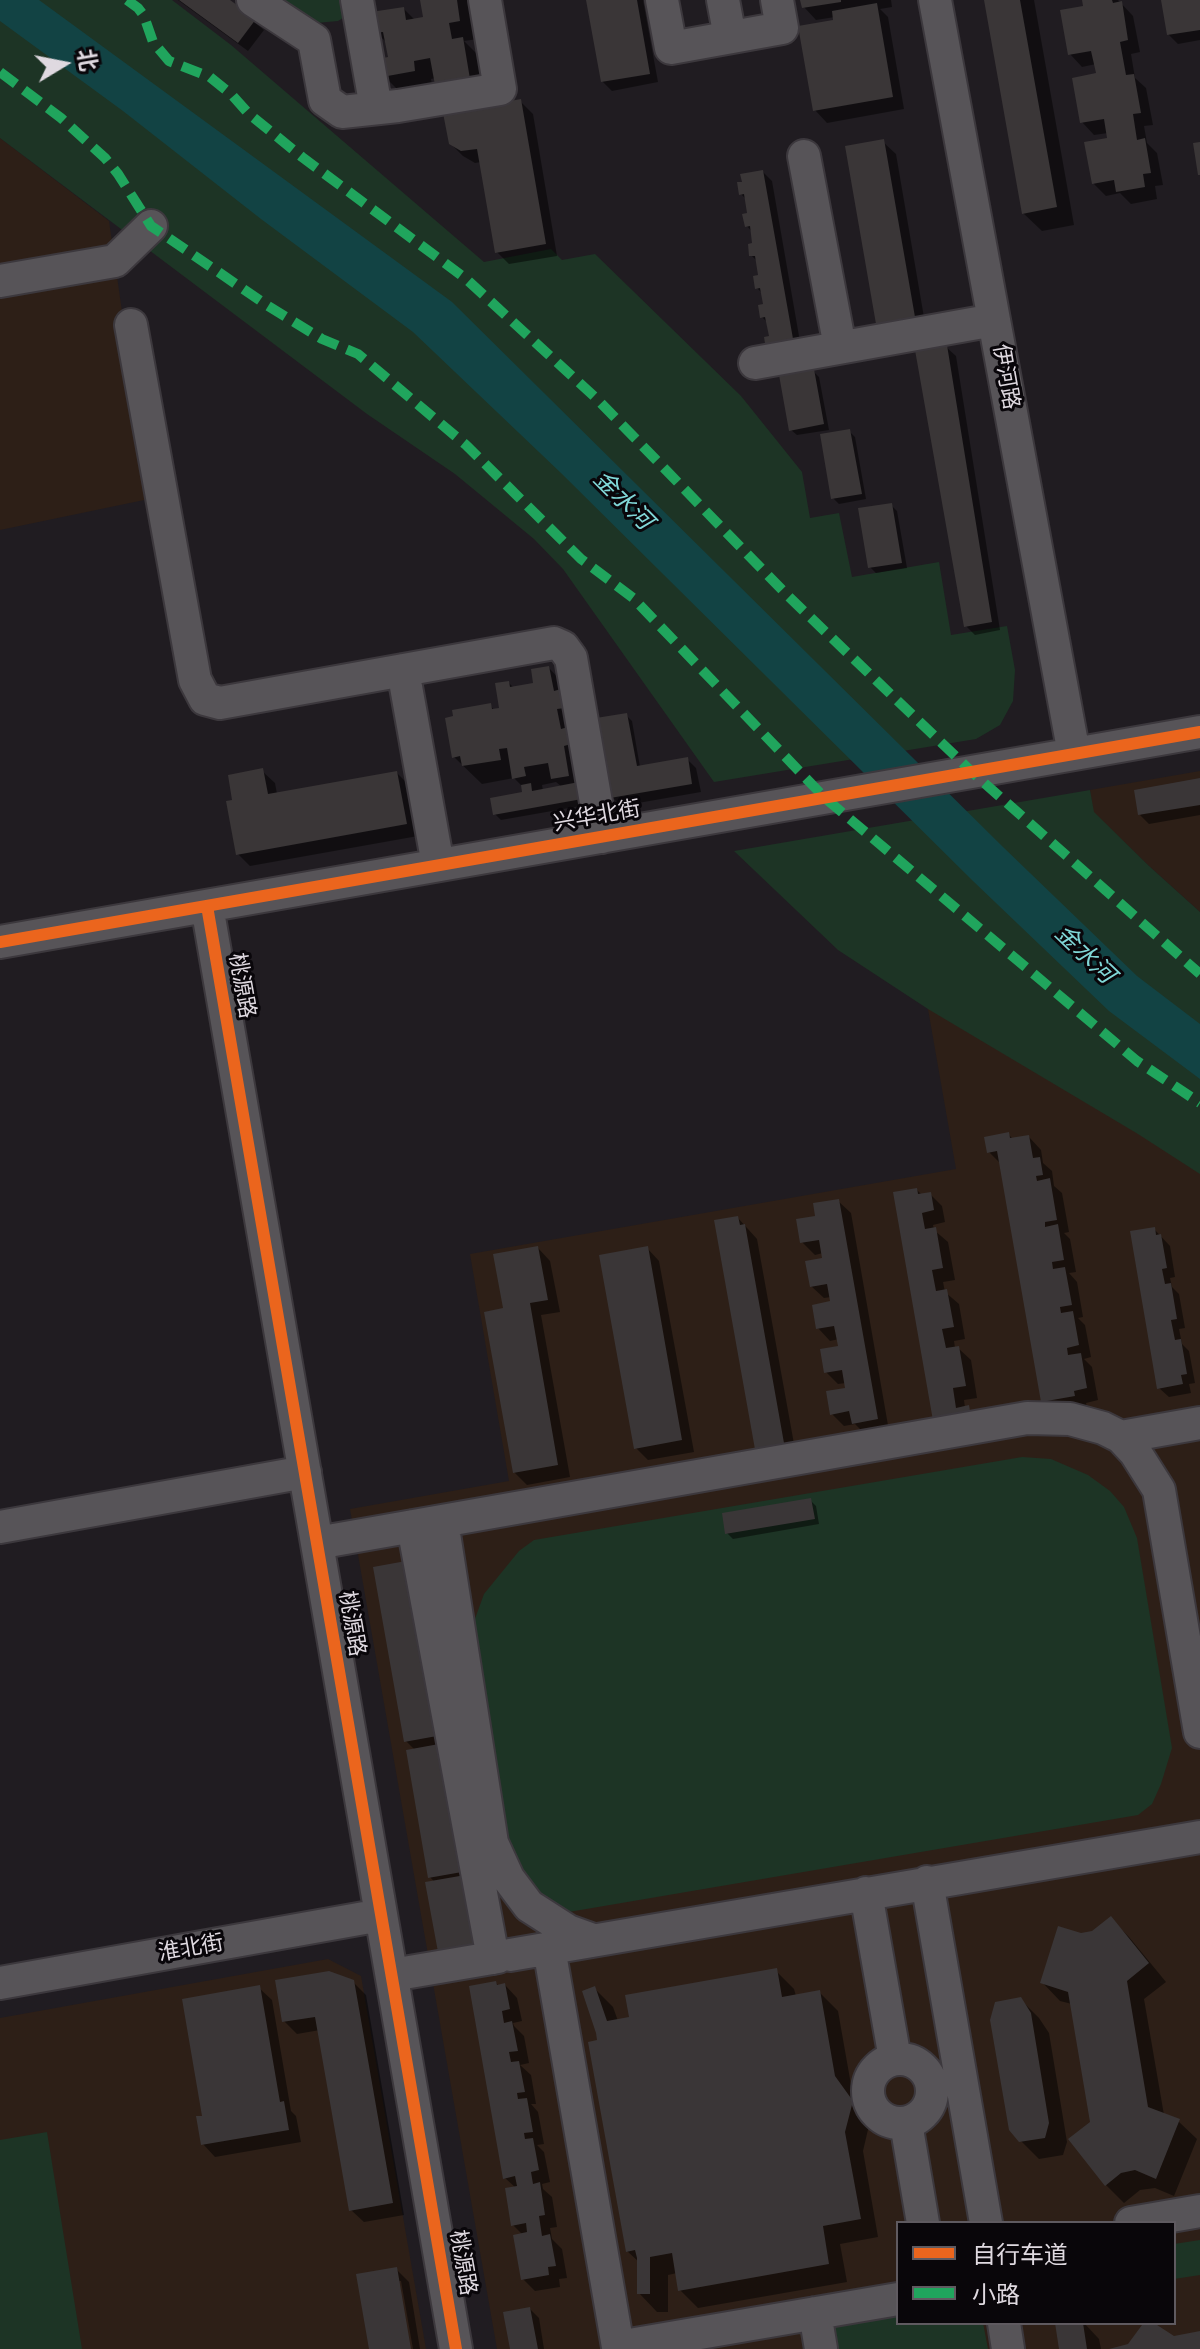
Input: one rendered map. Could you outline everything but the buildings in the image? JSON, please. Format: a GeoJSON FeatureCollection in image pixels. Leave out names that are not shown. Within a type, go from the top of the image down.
{"type":"FeatureCollection","features":[{"type":"Feature","properties":{"kind":"street"},"geometry":{"type":"LineString","coordinates":[[253,0],[314,40],[325,100],[342,112],[500,89],[485,0]]}},
{"type":"Feature","properties":{"kind":"street"},"geometry":{"type":"LineString","coordinates":[[357,0],[376,108]]}},
{"type":"Feature","properties":{"kind":"street"},"geometry":{"type":"LineString","coordinates":[[662,0],[671,48],[782,28],[777,0]]}},
{"type":"Feature","properties":{"kind":"street"},"geometry":{"type":"LineString","coordinates":[[723,0],[730,37]]}},
{"type":"Feature","properties":{"kind":"street","name":"伊河路"},"geometry":{"type":"LineString","coordinates":[[935,0],[1074,754]]}},
{"type":"Feature","properties":{"kind":"street"},"geometry":{"type":"LineString","coordinates":[[804,156],[840,347]]}},
{"type":"Feature","properties":{"kind":"street"},"geometry":{"type":"LineString","coordinates":[[0,281],[115,261],[151,226]]}},
{"type":"Feature","properties":{"kind":"street"},"geometry":{"type":"LineString","coordinates":[[755,363],[994,320]]}},
{"type":"Feature","properties":{"kind":"street"},"geometry":{"type":"LineString","coordinates":[[131,325],[195,680],[205,699],[220,703],[554,643],[563,647],[571,658],[602,837]]}},
{"type":"Feature","properties":{"kind":"street"},"geometry":{"type":"LineString","coordinates":[[403,670],[438,865]]}},
{"type":"Feature","properties":{"kind":"street","name":"兴华北街"},"geometry":{"type":"LineString","coordinates":[[0,942],[1200,732]]}},
{"type":"Feature","properties":{"kind":"street","name":"桃源路"},"geometry":{"type":"LineString","coordinates":[[207,906],[456,2349]]}},
{"type":"Feature","properties":{"kind":"street"},"geometry":{"type":"LineString","coordinates":[[317,1543],[1027,1418],[1070,1419],[1103,1428],[1121,1437],[1135,1452],[1159,1490],[1200,1732]]}},
{"type":"Feature","properties":{"kind":"street"},"geometry":{"type":"LineString","coordinates":[[1121,1437],[1200,1423]]}},
{"type":"Feature","properties":{"kind":"street"},"geometry":{"type":"LineString","coordinates":[[0,1527],[305,1472]]}},
{"type":"Feature","properties":{"kind":"street"},"geometry":{"type":"LineString","coordinates":[[428,1523],[492,1843],[508,1878],[529,1906],[568,1931],[593,1940]]}},
{"type":"Feature","properties":{"kind":"street"},"geometry":{"type":"LineString","coordinates":[[428,1523],[500,1957]]}},
{"type":"Feature","properties":{"kind":"street"},"geometry":{"type":"LineString","coordinates":[[392,1975],[1200,1837]]}},
{"type":"Feature","properties":{"kind":"street"},"geometry":{"type":"LineString","coordinates":[[927,1882],[986,2221]]}},
{"type":"Feature","properties":{"kind":"street"},"geometry":{"type":"LineString","coordinates":[[866,1893],[895,2059]]}},
{"type":"Feature","properties":{"kind":"street","name":"淮北街"},"geometry":{"type":"LineString","coordinates":[[0,1983],[381,1915]]}},
{"type":"Feature","properties":{"kind":"street"},"geometry":{"type":"LineString","coordinates":[[549,1948],[618,2347],[896,2299]]}},
{"type":"Feature","properties":{"kind":"street"},"geometry":{"type":"LineString","coordinates":[[895,2059],[914,2062],[923,2069],[932,2087],[928,2107],[921,2116],[906,2123],[885,2121],[872,2109],[868,2099],[867,2089],[876,2069],[895,2059]]}},
{"type":"Feature","properties":{"kind":"street"},"geometry":{"type":"LineString","coordinates":[[906,2123],[923,2221]]}},
{"type":"Feature","properties":{"kind":"street"},"geometry":{"type":"LineString","coordinates":[[1142,2221],[1200,2211]]}},
{"type":"Feature","properties":{"kind":"street"},"geometry":{"type":"LineString","coordinates":[[815,2313],[821,2349]]}},
{"type":"Feature","properties":{"kind":"street"},"geometry":{"type":"LineString","coordinates":[[1004,2325],[1008,2349]]}},
{"type":"Feature","properties":{"kind":"shaded area"},"geometry":{"type":"Polygon","coordinates":[[[0,138],[109,221],[149,499],[0,530],[0,138]]]}},
{"type":"Feature","properties":{"kind":"shaded area"},"geometry":{"type":"Polygon","coordinates":[[[1200,771],[1200,912],[1093,812],[1090,790],[1200,771]]]}},
{"type":"Feature","properties":{"kind":"shaded area"},"geometry":{"type":"Polygon","coordinates":[[[972,1001],[1200,1129],[1200,2349],[497,2349],[350,1509],[509,1481],[470,1254],[956,1169],[928,1009],[972,1001]]]}},
{"type":"Feature","properties":{"kind":"shaded area"},"geometry":{"type":"Polygon","coordinates":[[[328,1959],[361,1976],[426,2349],[0,2349],[0,2018],[328,1959]]]}},
{"type":"Feature","properties":{"kind":"green space"},"geometry":{"type":"Polygon","coordinates":[[[0,0],[172,0],[231,45],[484,262],[551,249],[562,260],[595,254],[741,396],[802,472],[810,518],[839,513],[852,577],[939,562],[951,635],[1007,626],[1015,670],[1013,701],[1000,725],[976,739],[714,782],[563,569],[534,539],[455,474],[367,414],[0,138],[0,0]]]}},
{"type":"Feature","properties":{"kind":"green space"},"geometry":{"type":"Polygon","coordinates":[[[281,0],[340,0],[343,18],[316,23],[281,0]]]}},
{"type":"Feature","properties":{"kind":"green space"},"geometry":{"type":"Polygon","coordinates":[[[1090,790],[1094,812],[1200,912],[1200,1174],[928,1009],[838,950],[734,851],[1090,790]]]}},
{"type":"Feature","properties":{"kind":"green space"},"geometry":{"type":"Polygon","coordinates":[[[1022,1457],[1051,1459],[1088,1475],[1110,1491],[1124,1507],[1137,1538],[1172,1748],[1152,1804],[1138,1815],[557,1914],[511,1866],[468,1638],[484,1594],[519,1551],[534,1540],[1022,1457]]]}},
{"type":"Feature","properties":{"kind":"green space"},"geometry":{"type":"Polygon","coordinates":[[[47,2132],[82,2349],[0,2349],[0,2140],[47,2132]]]}},
{"type":"Feature","properties":{"kind":"green space"},"geometry":{"type":"Polygon","coordinates":[[[1200,2240],[1200,2275],[1176,2279],[1176,2244],[1200,2240]]]}},
{"type":"Feature","properties":{"kind":"green space"},"geometry":{"type":"Polygon","coordinates":[[[896,2308],[896,2325],[983,2325],[988,2349],[832,2349],[828,2320],[896,2308]]]}},
{"type":"Feature","properties":{"kind":"water","name":"金水河"},"geometry":{"type":"Polygon","coordinates":[[[0,0],[39,0],[452,302],[1003,847],[1137,976],[1200,1024],[1200,1079],[1109,1011],[973,881],[561,473],[413,332],[0,21],[0,0]]]}},
{"type":"Feature","properties":{"kind":"marked path"},"geometry":{"type":"LineString","coordinates":[[127,0],[144,16],[153,42],[169,61],[210,77],[302,157],[465,278],[597,399],[788,596],[972,772],[1200,974]]}},
{"type":"Feature","properties":{"kind":"marked path"},"geometry":{"type":"LineString","coordinates":[[0,72],[61,118],[105,158],[151,226],[268,306],[322,339],[358,354],[466,445],[581,559],[633,598],[825,798],[1137,1061],[1200,1103]]}},
{"type":"Feature","properties":{"kind":"cycle path"},"geometry":{"type":"LineString","coordinates":[[0,942],[1200,732]]}},
{"type":"Feature","properties":{"kind":"cycle path"},"geometry":{"type":"LineString","coordinates":[[207,906],[456,2349]]}}]}
